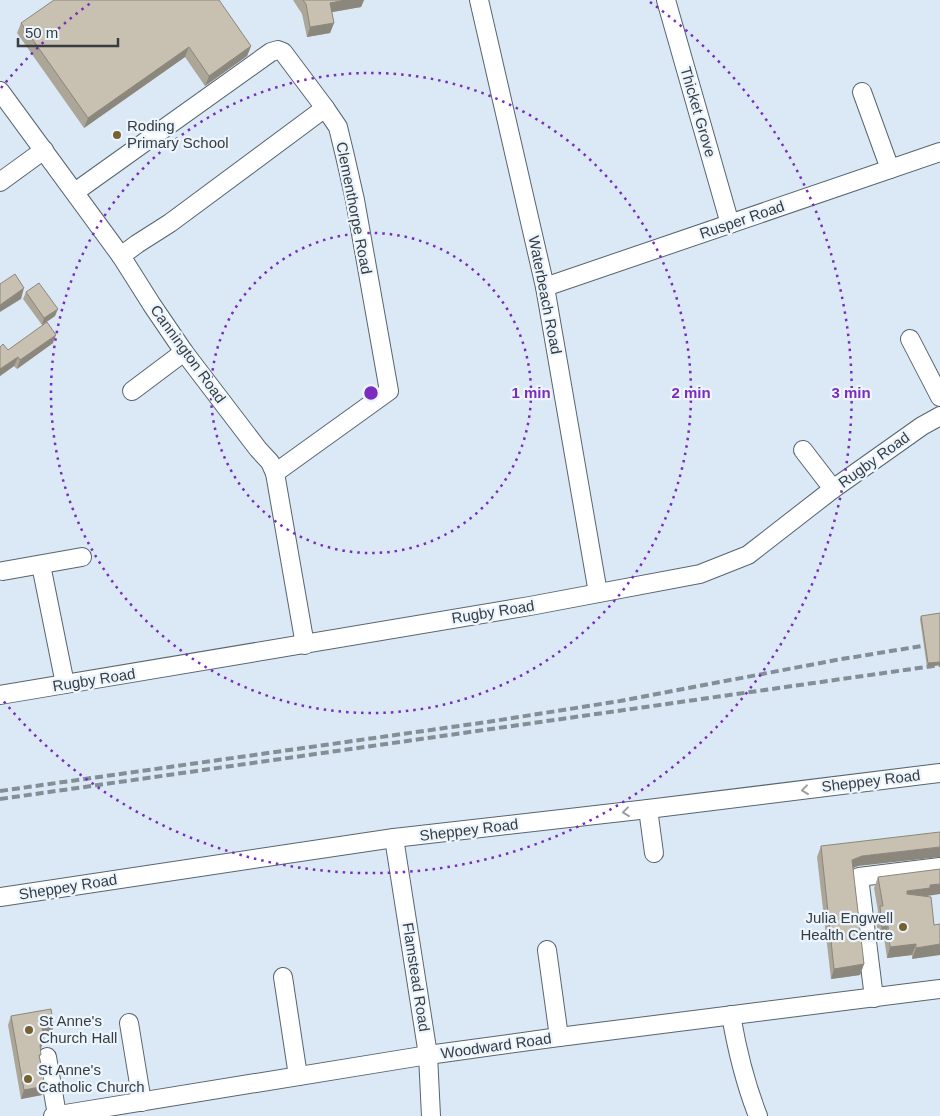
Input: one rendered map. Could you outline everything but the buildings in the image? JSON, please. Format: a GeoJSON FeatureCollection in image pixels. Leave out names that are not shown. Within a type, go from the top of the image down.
{"type":"FeatureCollection","features":[{"type":"Feature","properties":{"kind":"street","name":"Waterbeach Road"},"geometry":{"type":"LineString","coordinates":[[479,0],[545,287],[598,594]]}},
{"type":"Feature","properties":{"kind":"street","name":"Thicket Grove"},"geometry":{"type":"LineString","coordinates":[[666,0],[730,224]]}},
{"type":"Feature","properties":{"kind":"street"},"geometry":{"type":"LineString","coordinates":[[75,192],[271,52],[278,50],[283,52],[325,108],[121,256]]}},
{"type":"Feature","properties":{"kind":"street","name":"Cannington Road"},"geometry":{"type":"LineString","coordinates":[[0,91],[121,256],[184,352],[270,462],[275,473],[305,645]]}},
{"type":"Feature","properties":{"kind":"street"},"geometry":{"type":"LineString","coordinates":[[862,92],[890,169]]}},
{"type":"Feature","properties":{"kind":"street","name":"Clementhorpe Road"},"geometry":{"type":"LineString","coordinates":[[275,473],[389,392],[346,156],[338,127],[325,108]]}},
{"type":"Feature","properties":{"kind":"street"},"geometry":{"type":"LineString","coordinates":[[0,182],[44,150]]}},
{"type":"Feature","properties":{"kind":"street","name":"Rusper Road"},"geometry":{"type":"LineString","coordinates":[[545,287],[940,152]]}},
{"type":"Feature","properties":{"kind":"street"},"geometry":{"type":"LineString","coordinates":[[910,339],[940,398]]}},
{"type":"Feature","properties":{"kind":"street"},"geometry":{"type":"LineString","coordinates":[[132,391],[184,352]]}},
{"type":"Feature","properties":{"kind":"street","name":"Rugby Road"},"geometry":{"type":"LineString","coordinates":[[0,696],[598,594],[700,574],[748,556],[833,489],[922,426],[940,416]]}},
{"type":"Feature","properties":{"kind":"street"},"geometry":{"type":"LineString","coordinates":[[803,450],[833,489]]}},
{"type":"Feature","properties":{"kind":"street"},"geometry":{"type":"LineString","coordinates":[[3,571],[82,557]]}},
{"type":"Feature","properties":{"kind":"street"},"geometry":{"type":"LineString","coordinates":[[41,565],[65,684]]}},
{"type":"Feature","properties":{"kind":"street","name":"Sheppey Road"},"geometry":{"type":"LineString","coordinates":[[0,897],[394,838],[940,773]]}},
{"type":"Feature","properties":{"kind":"street"},"geometry":{"type":"LineString","coordinates":[[648,809],[654,853]]}},
{"type":"Feature","properties":{"kind":"street","name":"Flamstead Road"},"geometry":{"type":"LineString","coordinates":[[394,838],[428,1055],[431,1116]]}},
{"type":"Feature","properties":{"kind":"street"},"geometry":{"type":"LineString","coordinates":[[874,998],[859,877],[940,867]]}},
{"type":"Feature","properties":{"kind":"street"},"geometry":{"type":"LineString","coordinates":[[547,950],[559,1037]]}},
{"type":"Feature","properties":{"kind":"street"},"geometry":{"type":"LineString","coordinates":[[283,976],[298,1076]]}},
{"type":"Feature","properties":{"kind":"street","name":"Woodward Road"},"geometry":{"type":"LineString","coordinates":[[55,1116],[109,1112],[142,1102],[428,1055],[940,989]]}},
{"type":"Feature","properties":{"kind":"street"},"geometry":{"type":"LineString","coordinates":[[731,1016],[737,1049],[748,1090],[758,1116]]}},
{"type":"Feature","properties":{"kind":"street"},"geometry":{"type":"LineString","coordinates":[[129,1023],[142,1102]]}},
{"type":"Feature","properties":{"kind":"street"},"geometry":{"type":"LineString","coordinates":[[47,1057],[55,1116]]}},
{"type":"Feature","properties":{"kind":"railway"},"geometry":{"type":"LineString","coordinates":[[0,791],[487,722],[620,701],[836,660],[940,643]]}},
{"type":"Feature","properties":{"kind":"railway"},"geometry":{"type":"LineString","coordinates":[[0,799],[940,665]]}},
{"type":"Feature","properties":{"kind":"place","name":"Roding Primary School"},"geometry":{"type":"Point","coordinates":[117,135]}},
{"type":"Feature","properties":{"kind":"place","name":"Julia Engwell Health Centre"},"geometry":{"type":"Point","coordinates":[903,927]}},
{"type":"Feature","properties":{"kind":"place","name":"St Anne's Church Hall"},"geometry":{"type":"Point","coordinates":[29,1030]}},
{"type":"Feature","properties":{"kind":"place","name":"St Anne's Catholic Church"},"geometry":{"type":"Point","coordinates":[28,1079]}}]}
